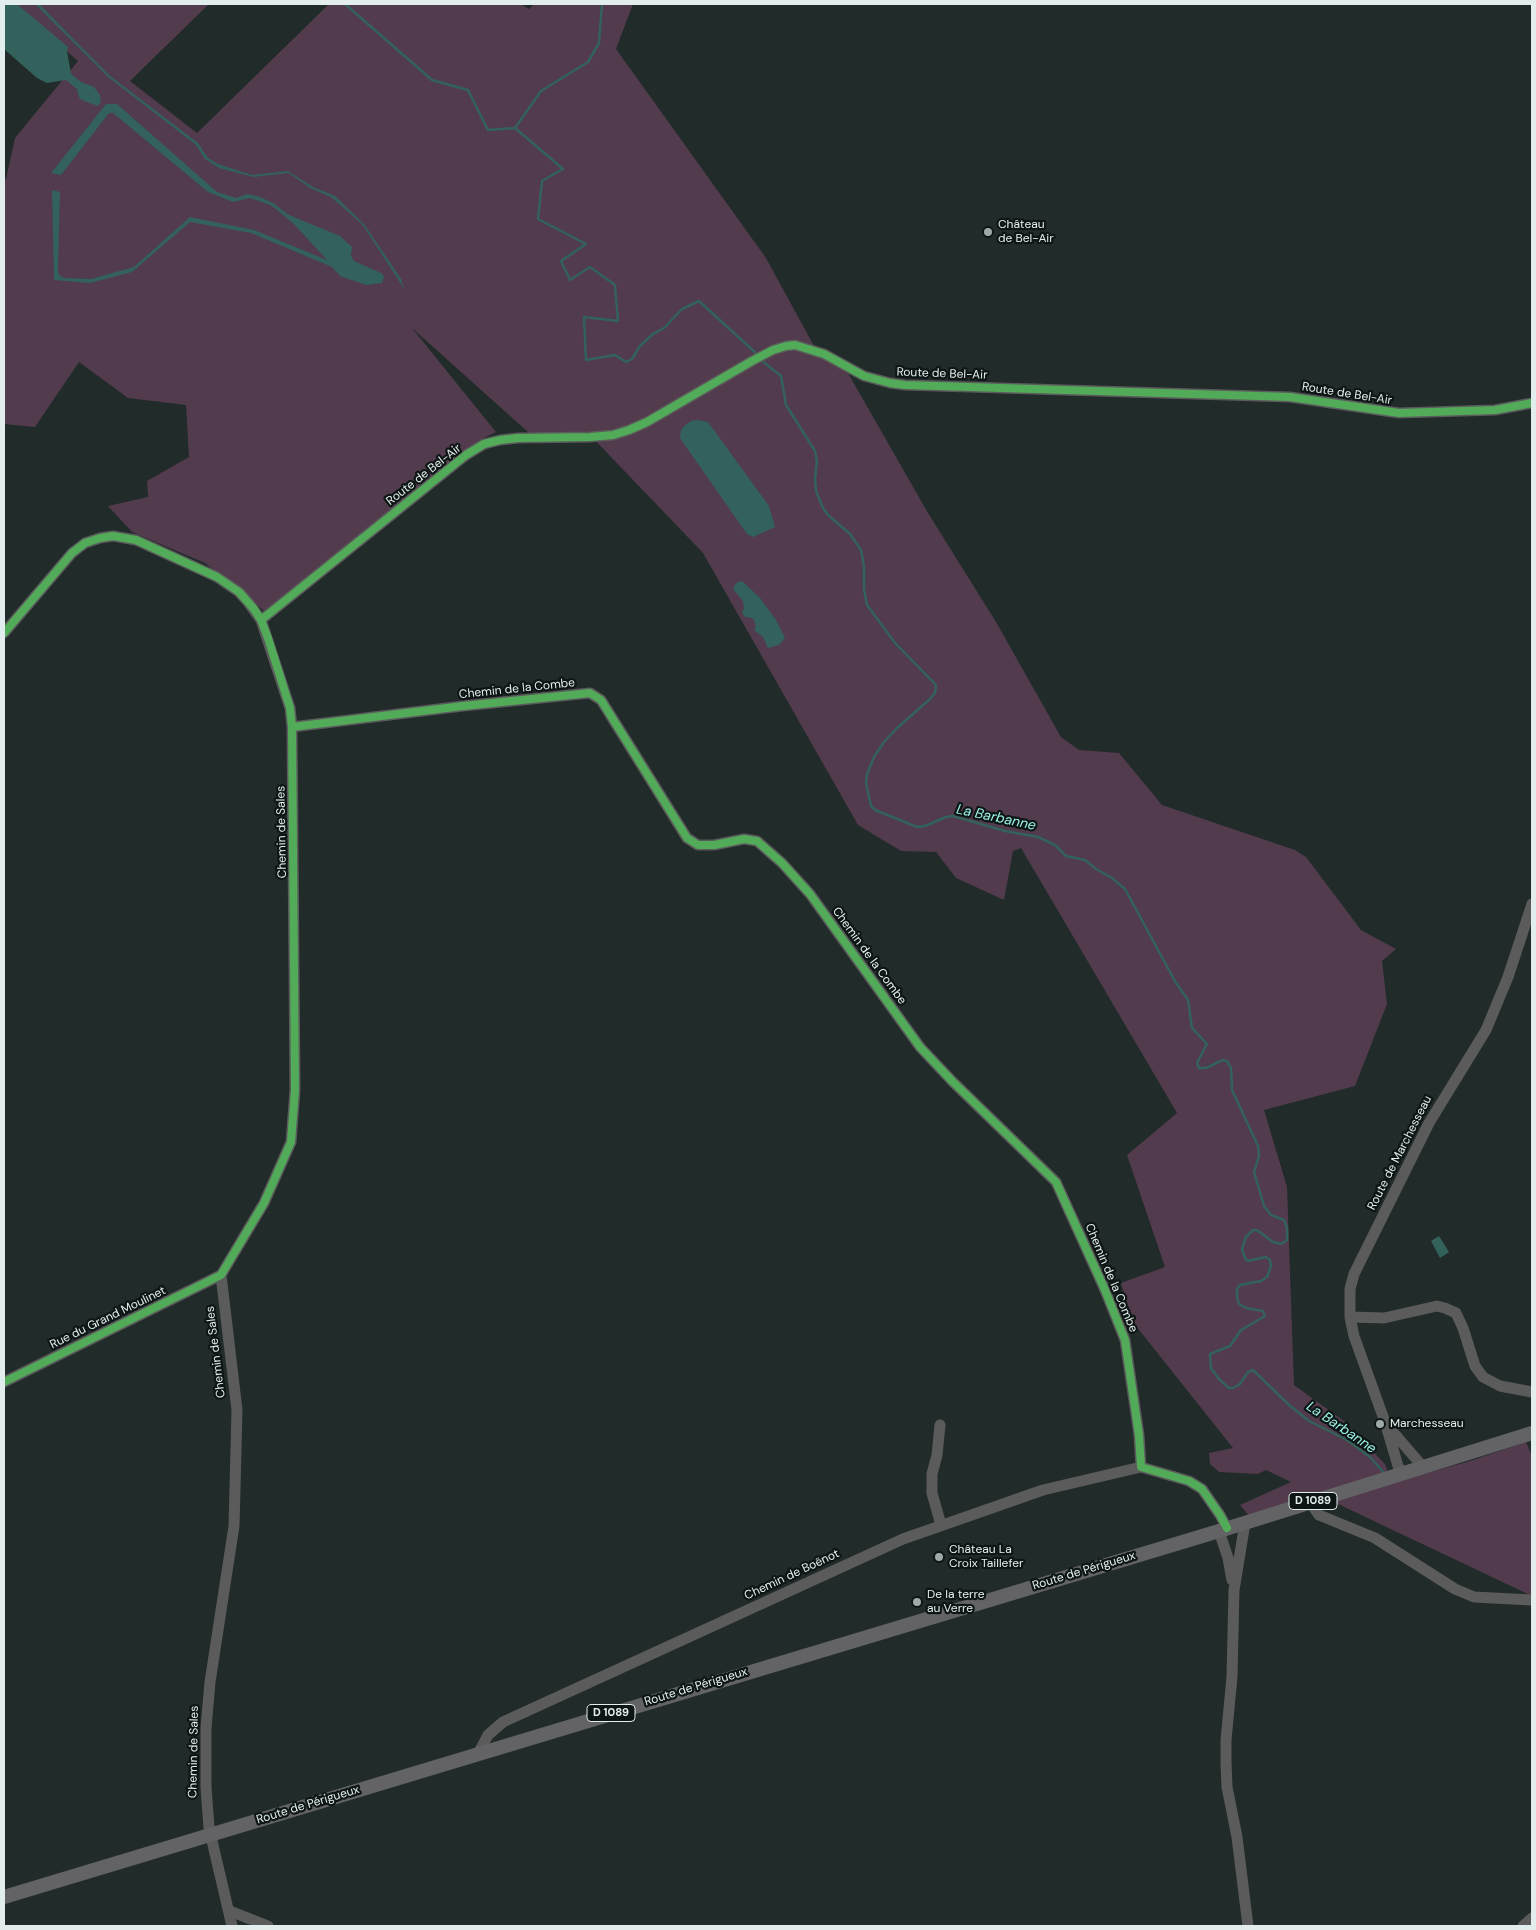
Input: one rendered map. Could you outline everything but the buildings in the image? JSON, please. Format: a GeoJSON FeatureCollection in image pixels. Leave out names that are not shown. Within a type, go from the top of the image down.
{"type":"FeatureCollection","features":[{"type":"Feature","properties":{"kind":"main road","name":"D 1089"},"geometry":{"type":"LineString","coordinates":[[1245,1523],[1532,1433]]}},
{"type":"Feature","properties":{"kind":"main road","name":"Route de Périgueux"},"geometry":{"type":"LineString","coordinates":[[4,1897],[1245,1523]]}},
{"type":"Feature","properties":{"kind":"street","name":"Route de Bel-Air"},"geometry":{"type":"LineString","coordinates":[[261,620],[466,456],[484,444],[518,438],[590,438],[613,435],[629,430],[647,422],[773,350],[796,345],[824,354],[864,376],[905,385],[1290,397],[1399,413],[1496,410],[1532,403]]}},
{"type":"Feature","properties":{"kind":"street","name":"Chemin de Sales"},"geometry":{"type":"LineString","coordinates":[[4,633],[72,553],[85,543],[113,536],[136,540],[217,577],[239,592],[261,620],[290,708],[292,727],[295,1090],[291,1142],[264,1203],[221,1275],[237,1410],[234,1526],[210,1682],[206,1728],[206,1786],[208,1828],[230,1911],[232,1926]]}},
{"type":"Feature","properties":{"kind":"street","name":"Chemin de la Combe"},"geometry":{"type":"LineString","coordinates":[[292,727],[590,693],[601,700],[687,838],[698,845],[714,845],[744,839],[757,841],[782,862],[810,894],[920,1047],[952,1081],[1056,1182],[1106,1290],[1125,1340],[1139,1435],[1140,1467]]}},
{"type":"Feature","properties":{"kind":"street","name":"Route de Marchesseau"},"geometry":{"type":"LineString","coordinates":[[1385,1422],[1371,1387],[1350,1317],[1350,1289],[1354,1274],[1429,1123],[1486,1030],[1508,977],[1532,904]]}},
{"type":"Feature","properties":{"kind":"street","name":"Rue du Grand Moulinet"},"geometry":{"type":"LineString","coordinates":[[4,1382],[221,1275]]}},
{"type":"Feature","properties":{"kind":"street"},"geometry":{"type":"LineString","coordinates":[[1350,1317],[1384,1318],[1437,1306],[1445,1308],[1456,1313],[1463,1328],[1475,1366],[1484,1377],[1500,1386],[1532,1392]]}},
{"type":"Feature","properties":{"kind":"street"},"geometry":{"type":"LineString","coordinates":[[1385,1422],[1422,1467]]}},
{"type":"Feature","properties":{"kind":"street"},"geometry":{"type":"LineString","coordinates":[[1385,1422],[1398,1466],[1391,1477]]}},
{"type":"Feature","properties":{"kind":"street"},"geometry":{"type":"LineString","coordinates":[[940,1425],[937,1455],[932,1474],[932,1493],[941,1525]]}},
{"type":"Feature","properties":{"kind":"street"},"geometry":{"type":"LineString","coordinates":[[1140,1467],[1189,1481],[1202,1489],[1220,1515],[1234,1590]]}},
{"type":"Feature","properties":{"kind":"street","name":"Chemin de Boënot"},"geometry":{"type":"LineString","coordinates":[[478,1754],[488,1735],[503,1722],[903,1539],[1043,1490],[1140,1467]]}},
{"type":"Feature","properties":{"kind":"street"},"geometry":{"type":"LineString","coordinates":[[1310,1502],[1318,1514],[1375,1538],[1455,1589],[1474,1597],[1532,1600]]}},
{"type":"Feature","properties":{"kind":"street"},"geometry":{"type":"LineString","coordinates":[[1245,1523],[1234,1590],[1232,1676],[1226,1740],[1226,1762],[1227,1787],[1237,1837],[1248,1926]]}},
{"type":"Feature","properties":{"kind":"street"},"geometry":{"type":"LineString","coordinates":[[230,1911],[268,1926]]}},
{"type":"Feature","properties":{"kind":"street"},"geometry":{"type":"LineString","coordinates":[[1523,1926],[1532,1918]]}},
{"type":"Feature","properties":{"kind":"shaded area"},"geometry":{"type":"Polygon","coordinates":[[[11,4],[209,4],[130,81],[197,133],[329,4],[521,4],[529,9],[534,4],[633,4],[616,49],[766,258],[820,357],[848,373],[928,513],[996,622],[1061,737],[1079,750],[1119,753],[1162,805],[1295,850],[1306,857],[1361,930],[1396,949],[1382,961],[1387,1004],[1355,1086],[1264,1110],[1287,1187],[1294,1385],[1344,1421],[1385,1464],[1392,1483],[1470,1461],[1526,1442],[1532,1456],[1532,1596],[1319,1495],[1250,1517],[1240,1505],[1291,1482],[1266,1470],[1258,1474],[1219,1472],[1210,1464],[1209,1453],[1233,1448],[1132,1321],[1121,1283],[1165,1267],[1127,1155],[1177,1113],[1021,848],[1013,851],[1004,900],[956,878],[936,852],[901,851],[858,825],[703,553],[589,434],[529,433],[412,328],[496,432],[482,439],[264,611],[205,563],[132,532],[108,506],[148,497],[147,481],[189,457],[186,405],[128,398],[79,362],[35,427],[4,424],[4,179],[6,179],[15,138],[78,61],[11,4]]]}},
{"type":"Feature","properties":{"kind":"shaded area"},"geometry":{"type":"Polygon","coordinates":[[[17,4],[68,47],[71,74],[81,82],[94,87],[100,95],[101,102],[98,106],[82,100],[77,89],[66,80],[47,83],[37,78],[4,49],[4,5],[17,4]]]}},
{"type":"Feature","properties":{"kind":"shaded area"},"geometry":{"type":"Polygon","coordinates":[[[35,4],[39,4],[109,75],[198,143],[208,158],[218,164],[252,175],[288,171],[313,187],[335,196],[364,224],[401,279],[405,290],[362,224],[331,197],[310,188],[289,173],[253,177],[219,168],[205,159],[196,145],[108,77],[35,4]]]}},
{"type":"Feature","properties":{"kind":"shaded area"},"geometry":{"type":"Polygon","coordinates":[[[106,104],[117,104],[217,192],[236,198],[247,194],[260,197],[273,203],[289,215],[340,236],[352,247],[351,256],[354,261],[381,273],[384,276],[382,283],[366,285],[340,276],[332,267],[251,233],[190,222],[132,272],[90,283],[54,280],[52,190],[60,192],[58,270],[59,275],[64,278],[91,279],[134,267],[190,217],[254,230],[327,260],[294,224],[276,209],[250,198],[233,202],[208,192],[113,113],[109,113],[61,175],[51,173],[106,104]]]}},
{"type":"Feature","properties":{"kind":"shaded area"},"geometry":{"type":"Polygon","coordinates":[[[697,420],[708,422],[769,506],[775,527],[753,537],[747,534],[680,438],[681,430],[685,425],[697,420]]]}},
{"type":"Feature","properties":{"kind":"shaded area"},"geometry":{"type":"Polygon","coordinates":[[[742,581],[760,598],[776,620],[785,638],[779,645],[768,648],[763,637],[754,630],[756,626],[753,618],[745,617],[742,613],[744,608],[743,601],[733,589],[736,583],[742,581]]]}},
{"type":"Feature","properties":{"kind":"shaded area"},"geometry":{"type":"Polygon","coordinates":[[[1439,1236],[1449,1252],[1440,1258],[1431,1241],[1439,1236]]]}},
{"type":"Feature","properties":{"kind":"waterway","name":"La Barbanne"},"geometry":{"type":"LineString","coordinates":[[345,4],[432,80],[468,90],[488,130],[515,128],[563,169],[542,181],[538,219],[586,244],[561,261],[570,280],[590,267],[615,285],[618,321],[584,317],[586,360],[615,355],[626,362],[632,359],[640,346],[653,334],[664,328],[682,309],[699,301],[758,355]]}},
{"type":"Feature","properties":{"kind":"waterway"},"geometry":{"type":"LineString","coordinates":[[515,128],[541,91],[588,62],[599,43],[602,4]]}},
{"type":"Feature","properties":{"kind":"waterway","name":"La Barbanne"},"geometry":{"type":"LineString","coordinates":[[761,360],[781,376],[786,405],[815,451],[817,461],[816,491],[823,508],[828,515],[850,534],[861,550],[867,605],[895,643],[936,685],[935,693],[930,699],[897,728],[874,757],[867,774],[866,783],[871,806],[875,810],[917,827],[953,816],[1005,831],[1038,837],[1055,845],[1066,856],[1085,860],[1125,889],[1176,983],[1188,1000],[1192,1028],[1207,1044],[1197,1063],[1199,1068],[1206,1068],[1223,1060],[1227,1061],[1231,1068],[1232,1090],[1258,1146],[1259,1156],[1254,1172],[1264,1206],[1271,1215],[1284,1220],[1287,1228],[1287,1240],[1281,1244],[1273,1242],[1257,1230],[1253,1230],[1246,1237],[1242,1249],[1245,1258],[1248,1261],[1266,1257],[1270,1260],[1271,1266],[1267,1277],[1261,1281],[1240,1285],[1237,1289],[1237,1297],[1239,1304],[1246,1308],[1263,1311],[1265,1316],[1241,1330],[1230,1346],[1210,1354],[1211,1368],[1229,1388],[1240,1384],[1248,1372],[1253,1370],[1289,1405],[1309,1421],[1347,1440],[1370,1457],[1385,1474]]}},
{"type":"Feature","properties":{"kind":"cycle path"},"geometry":{"type":"LineString","coordinates":[[261,620],[466,455],[484,444],[518,438],[613,435],[629,430],[647,422],[752,361],[773,350],[786,346],[795,345],[824,354],[864,376],[905,385],[1290,397],[1399,413],[1495,410],[1532,403]]}},
{"type":"Feature","properties":{"kind":"cycle path"},"geometry":{"type":"LineString","coordinates":[[4,633],[72,553],[85,543],[113,536],[136,540],[217,577],[239,592],[254,609],[261,620],[268,638],[290,708],[292,727],[295,1090],[291,1142],[264,1203],[221,1275],[4,1382]]}},
{"type":"Feature","properties":{"kind":"cycle path"},"geometry":{"type":"LineString","coordinates":[[292,727],[590,693],[601,700],[687,838],[698,845],[714,845],[744,839],[757,841],[782,863],[810,894],[920,1047],[952,1081],[1056,1182],[1105,1290],[1125,1340],[1139,1435],[1141,1467],[1189,1481],[1202,1489],[1227,1528]]}},
{"type":"Feature","properties":{"kind":"place","name":"Château de Bel-Air"},"geometry":{"type":"Point","coordinates":[988,232]}},
{"type":"Feature","properties":{"kind":"place","name":"Marchesseau"},"geometry":{"type":"Point","coordinates":[1380,1424]}},
{"type":"Feature","properties":{"kind":"place","name":"Château La Croix Taillefer"},"geometry":{"type":"Point","coordinates":[939,1557]}},
{"type":"Feature","properties":{"kind":"place","name":"De la terre au Verre"},"geometry":{"type":"Point","coordinates":[917,1602]}}]}
